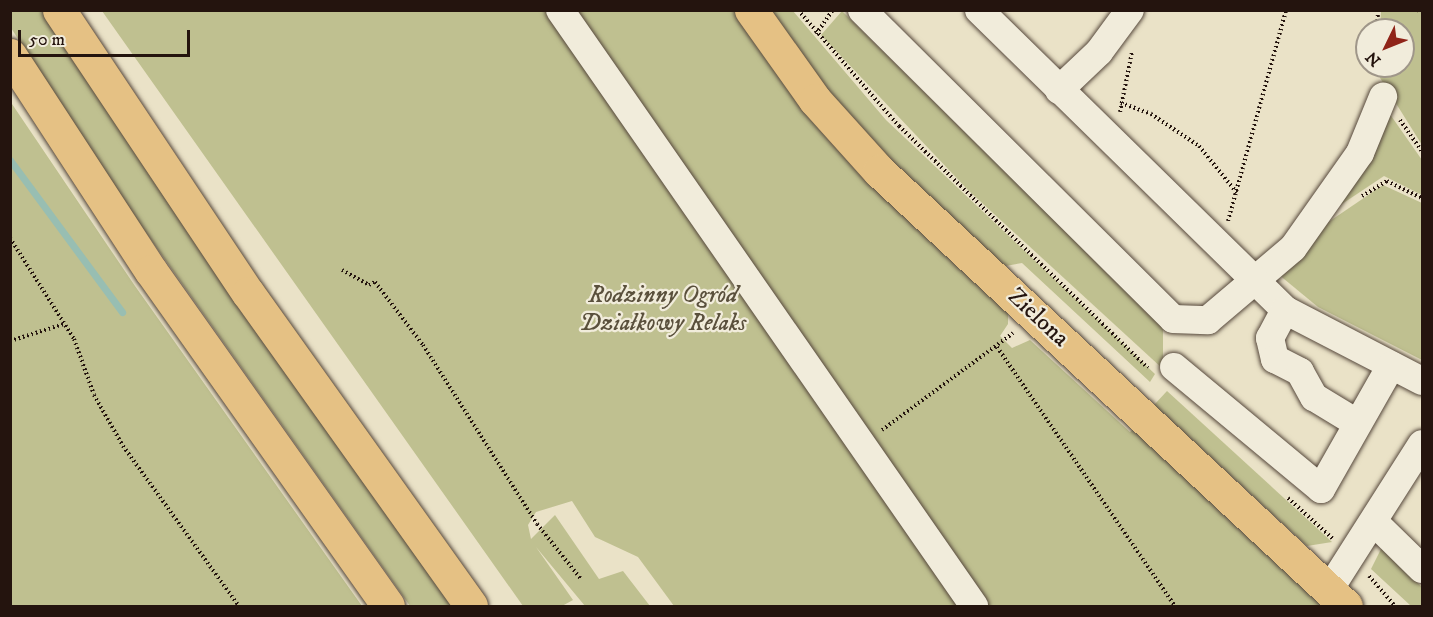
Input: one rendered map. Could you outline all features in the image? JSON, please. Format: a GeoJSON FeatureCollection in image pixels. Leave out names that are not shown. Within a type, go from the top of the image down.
{"type":"FeatureCollection","features":[{"type":"Feature","properties":{"kind":"main road"},"geometry":{"type":"LineString","coordinates":[[59,10],[248,292],[471,606]]}},
{"type":"Feature","properties":{"kind":"main road","name":"Zielona"},"geometry":{"type":"LineString","coordinates":[[751,10],[815,100],[879,171],[1337,598]]}},
{"type":"Feature","properties":{"kind":"main road"},"geometry":{"type":"LineString","coordinates":[[10,55],[151,271],[388,606]]}},
{"type":"Feature","properties":{"kind":"street"},"geometry":{"type":"LineString","coordinates":[[560,10],[974,606]]}},
{"type":"Feature","properties":{"kind":"street"},"geometry":{"type":"LineString","coordinates":[[862,10],[1160,312],[1173,319],[1208,320],[1293,248],[1318,217],[1360,153],[1383,97]]}},
{"type":"Feature","properties":{"kind":"street"},"geometry":{"type":"LineString","coordinates":[[979,10],[1285,310],[1422,381]]}},
{"type":"Feature","properties":{"kind":"street"},"geometry":{"type":"LineString","coordinates":[[1059,90],[1100,52],[1130,10]]}},
{"type":"Feature","properties":{"kind":"street"},"geometry":{"type":"LineString","coordinates":[[1285,310],[1270,338],[1275,359],[1300,372],[1314,397],[1357,423]]}},
{"type":"Feature","properties":{"kind":"street"},"geometry":{"type":"LineString","coordinates":[[1165,371],[1321,489],[1391,366]]}},
{"type":"Feature","properties":{"kind":"street"},"geometry":{"type":"LineString","coordinates":[[1337,598],[1374,522],[1420,453]]}},
{"type":"Feature","properties":{"kind":"street"},"geometry":{"type":"LineString","coordinates":[[1374,522],[1422,569]]}},
{"type":"Feature","properties":{"kind":"path"},"geometry":{"type":"LineString","coordinates":[[798,10],[816,34],[899,126],[1165,371]]}},
{"type":"Feature","properties":{"kind":"path"},"geometry":{"type":"LineString","coordinates":[[816,34],[833,10]]}},
{"type":"Feature","properties":{"kind":"path"},"geometry":{"type":"LineString","coordinates":[[1220,247],[1237,193],[1286,10]]}},
{"type":"Feature","properties":{"kind":"path"},"geometry":{"type":"LineString","coordinates":[[1113,142],[1135,41]]}},
{"type":"Feature","properties":{"kind":"path"},"geometry":{"type":"LineString","coordinates":[[1383,97],[1422,152]]}},
{"type":"Feature","properties":{"kind":"path"},"geometry":{"type":"LineString","coordinates":[[1121,103],[1151,114],[1199,146],[1237,193]]}},
{"type":"Feature","properties":{"kind":"path"},"geometry":{"type":"LineString","coordinates":[[10,238],[64,324],[123,447],[239,606]]}},
{"type":"Feature","properties":{"kind":"path"},"geometry":{"type":"LineString","coordinates":[[342,270],[369,285],[375,282],[423,345],[537,524],[581,579]]}},
{"type":"Feature","properties":{"kind":"path"},"geometry":{"type":"LineString","coordinates":[[10,341],[64,324]]}},
{"type":"Feature","properties":{"kind":"path"},"geometry":{"type":"LineString","coordinates":[[861,444],[1004,343]]}},
{"type":"Feature","properties":{"kind":"path"},"geometry":{"type":"LineString","coordinates":[[998,347],[1175,606]]}},
{"type":"Feature","properties":{"kind":"path"},"geometry":{"type":"LineString","coordinates":[[1277,488],[1338,544]]}},
{"type":"Feature","properties":{"kind":"path"},"geometry":{"type":"LineString","coordinates":[[1366,569],[1375,589],[1395,606]]}},
{"type":"Feature","properties":{"kind":"green space"},"geometry":{"type":"Polygon","coordinates":[[[10,11],[44,11],[458,606],[410,606],[142,227],[11,28],[10,11]]]}},
{"type":"Feature","properties":{"kind":"green space","name":"Rodzinny Ogród Działkowy Relaks"},"geometry":{"type":"Polygon","coordinates":[[[102,11],[734,11],[824,134],[1008,309],[1008,324],[1000,336],[1012,348],[1030,340],[1130,432],[1135,428],[1329,606],[674,606],[638,557],[595,537],[572,501],[536,512],[528,525],[531,539],[555,515],[599,579],[623,571],[650,606],[585,606],[536,547],[573,600],[562,606],[523,606],[102,11]]]}},
{"type":"Feature","properties":{"kind":"green space"},"geometry":{"type":"Polygon","coordinates":[[[766,11],[793,11],[886,120],[1155,374],[1150,382],[1022,263],[1000,267],[854,123],[766,11]]]}},
{"type":"Feature","properties":{"kind":"green space"},"geometry":{"type":"Polygon","coordinates":[[[842,11],[1163,328],[1163,369],[968,190],[821,35],[842,11]]]}},
{"type":"Feature","properties":{"kind":"green space"},"geometry":{"type":"Polygon","coordinates":[[[1381,11],[1422,11],[1422,145],[1380,78],[1415,78],[1415,18],[1381,18],[1381,11]]]}},
{"type":"Feature","properties":{"kind":"green space"},"geometry":{"type":"Polygon","coordinates":[[[10,101],[135,286],[362,606],[11,606],[10,101]]]}},
{"type":"Feature","properties":{"kind":"green space"},"geometry":{"type":"Polygon","coordinates":[[[1387,110],[1422,160],[1422,195],[1384,176],[1330,212],[1387,110]]]}},
{"type":"Feature","properties":{"kind":"green space"},"geometry":{"type":"Polygon","coordinates":[[[1383,185],[1422,203],[1422,360],[1318,307],[1278,274],[1324,225],[1383,185]]]}},
{"type":"Feature","properties":{"kind":"green space"},"geometry":{"type":"Polygon","coordinates":[[[1167,391],[1332,542],[1307,546],[1154,405],[1167,391]]]}},
{"type":"Feature","properties":{"kind":"green space"},"geometry":{"type":"Polygon","coordinates":[[[1385,541],[1394,560],[1422,587],[1422,606],[1411,606],[1371,569],[1385,541]]]}},
{"type":"Feature","properties":{"kind":"waterway"},"geometry":{"type":"LineString","coordinates":[[10,160],[122,312]]}}]}
